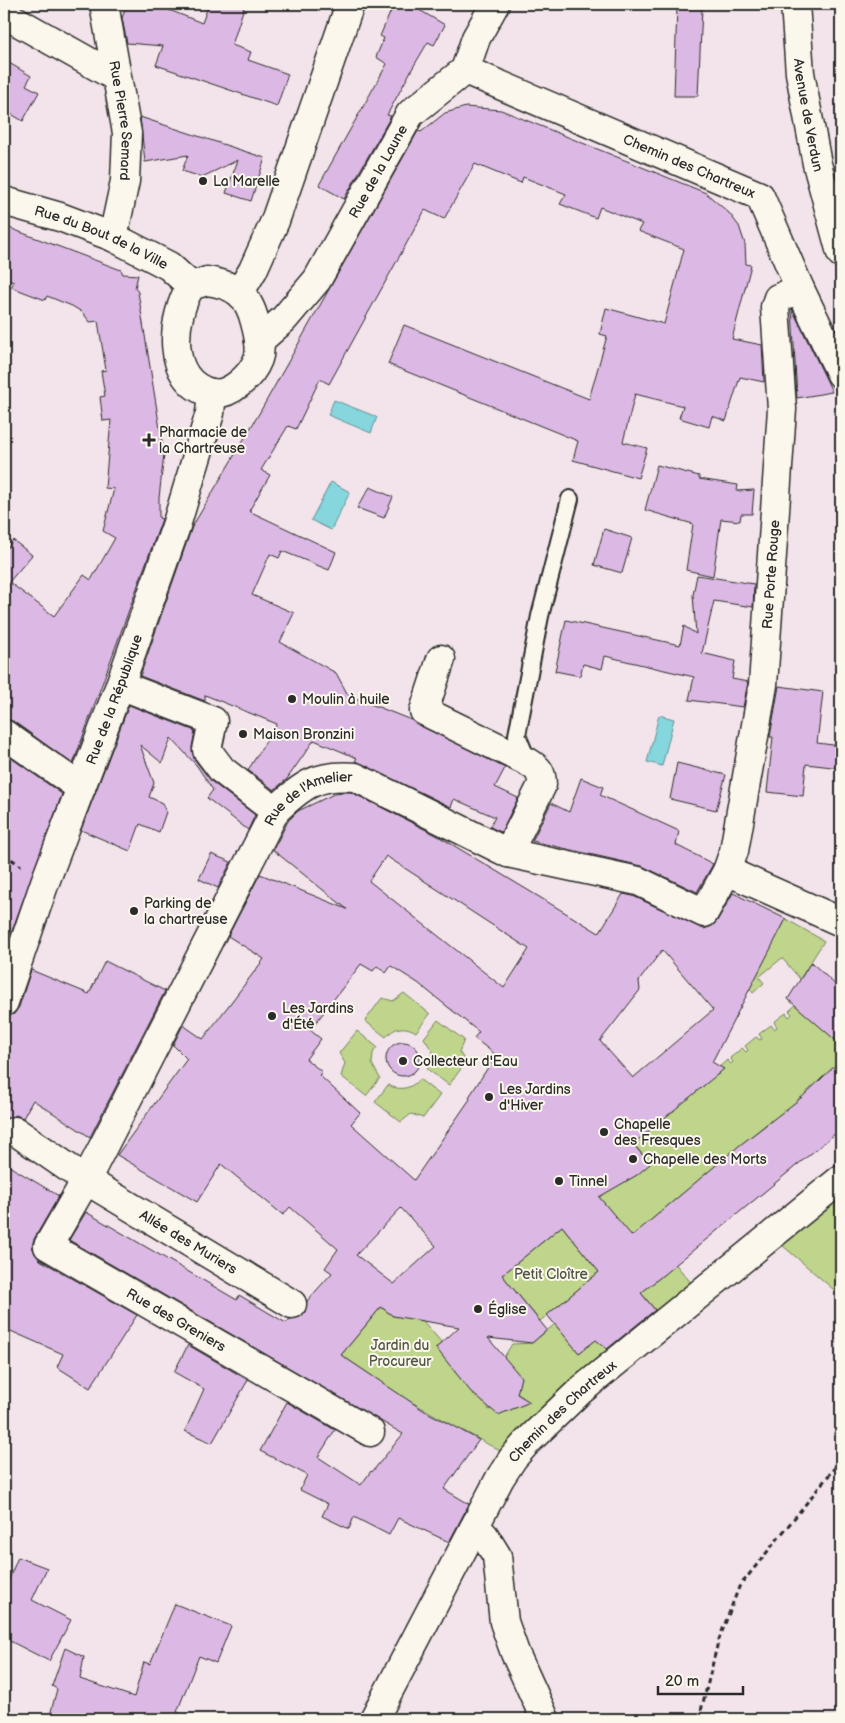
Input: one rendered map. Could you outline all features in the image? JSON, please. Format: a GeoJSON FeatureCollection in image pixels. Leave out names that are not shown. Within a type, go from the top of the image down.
{"type":"FeatureCollection","features":[{"type":"Feature","properties":{"kind":"street","name":"Rue Pierre Semard"},"geometry":{"type":"LineString","coordinates":[[104,4],[127,133],[128,156],[125,181],[113,237]]}},
{"type":"Feature","properties":{"kind":"street"},"geometry":{"type":"LineString","coordinates":[[240,292],[254,270],[275,221],[350,4]]}},
{"type":"Feature","properties":{"kind":"street"},"geometry":{"type":"LineString","coordinates":[[465,70],[476,38],[495,4]]}},
{"type":"Feature","properties":{"kind":"street","name":"Avenue de Verdun"},"geometry":{"type":"LineString","coordinates":[[796,4],[802,82],[817,164],[841,253]]}},
{"type":"Feature","properties":{"kind":"street"},"geometry":{"type":"LineString","coordinates":[[4,14],[116,77]]}},
{"type":"Feature","properties":{"kind":"street","name":"Chemin des Chartreux"},"geometry":{"type":"LineString","coordinates":[[465,70],[760,196],[800,289],[841,374]]}},
{"type":"Feature","properties":{"kind":"street","name":"Rue de la Laune"},"geometry":{"type":"LineString","coordinates":[[259,341],[284,319],[317,280],[410,114],[465,70]]}},
{"type":"Feature","properties":{"kind":"street","name":"Rue du Bout de la Ville"},"geometry":{"type":"LineString","coordinates":[[4,201],[60,217],[113,237],[169,266],[191,286]]}},
{"type":"Feature","properties":{"kind":"street"},"geometry":{"type":"LineString","coordinates":[[207,280],[224,284],[240,292],[250,304],[259,341],[258,359],[244,380],[230,390],[212,393],[192,382],[181,366],[176,346],[177,317],[183,299],[191,286],[207,280]]}},
{"type":"Feature","properties":{"kind":"street","name":"Rue Porte Rouge"},"geometry":{"type":"LineString","coordinates":[[727,871],[734,851],[763,685],[782,409],[775,307],[778,298],[800,289]]}},
{"type":"Feature","properties":{"kind":"street","name":"Rue de la République"},"geometry":{"type":"LineString","coordinates":[[4,1002],[45,882],[120,685],[176,526],[210,413],[212,393]]}},
{"type":"Feature","properties":{"kind":"street"},"geometry":{"type":"LineString","coordinates":[[441,658],[424,711],[528,762],[538,768],[542,775],[542,784],[508,853]]}},
{"type":"Feature","properties":{"kind":"street"},"geometry":{"type":"LineString","coordinates":[[120,685],[213,721],[207,750],[222,770],[275,811]]}},
{"type":"Feature","properties":{"kind":"street"},"geometry":{"type":"LineString","coordinates":[[4,734],[81,788]]}},
{"type":"Feature","properties":{"kind":"street","name":"Rue de l'Amelier"},"geometry":{"type":"LineString","coordinates":[[86,1180],[275,811],[295,792],[316,780],[334,776],[355,777],[508,853],[638,881],[704,913],[727,871]]}},
{"type":"Feature","properties":{"kind":"street"},"geometry":{"type":"LineString","coordinates":[[727,871],[841,922]]}},
{"type":"Feature","properties":{"kind":"street","name":"Allée des Muriers"},"geometry":{"type":"LineString","coordinates":[[15,1131],[86,1180],[292,1304]]}},
{"type":"Feature","properties":{"kind":"street","name":"Rue des Greniers"},"geometry":{"type":"LineString","coordinates":[[86,1180],[48,1246],[370,1432]]}},
{"type":"Feature","properties":{"kind":"street","name":"Chemin des Chartreux"},"geometry":{"type":"LineString","coordinates":[[374,1719],[513,1458],[580,1391],[841,1180]]}},
{"type":"Feature","properties":{"kind":"street"},"geometry":{"type":"LineString","coordinates":[[473,1530],[484,1535],[497,1556],[504,1622],[515,1653],[545,1719]]}},
{"type":"Feature","properties":{"kind":"lane"},"geometry":{"type":"LineString","coordinates":[[528,762],[516,735],[540,616],[570,499]]}},
{"type":"Feature","properties":{"kind":"path"},"geometry":{"type":"LineString","coordinates":[[699,1719],[718,1642],[739,1587],[841,1460]]}},
{"type":"Feature","properties":{"kind":"green space"},"geometry":{"type":"Polygon","coordinates":[[[786,919],[824,941],[800,979],[782,958],[759,977],[764,983],[753,993],[729,964],[760,928],[777,936],[786,919]]]}},
{"type":"Feature","properties":{"kind":"green space"},"geometry":{"type":"Polygon","coordinates":[[[404,993],[430,1014],[416,1032],[408,1028],[400,1028],[386,1037],[365,1021],[382,998],[393,1001],[404,993]]]}},
{"type":"Feature","properties":{"kind":"green space"},"geometry":{"type":"Polygon","coordinates":[[[799,1002],[840,1038],[836,1042],[839,1044],[841,1042],[841,1070],[812,1087],[816,1091],[804,1101],[800,1097],[798,1099],[801,1103],[789,1113],[786,1109],[783,1111],[786,1115],[775,1124],[771,1120],[651,1220],[649,1222],[651,1226],[634,1240],[588,1184],[635,1176],[650,1163],[630,1140],[643,1136],[654,1120],[658,1124],[660,1122],[657,1118],[669,1108],[673,1112],[675,1110],[672,1106],[684,1096],[687,1100],[690,1098],[687,1093],[698,1084],[702,1088],[704,1086],[701,1082],[713,1072],[716,1076],[719,1074],[716,1070],[727,1060],[731,1064],[733,1062],[730,1058],[742,1048],[746,1052],[748,1050],[745,1046],[756,1037],[760,1040],[762,1039],[759,1034],[771,1025],[774,1029],[777,1027],[774,1022],[786,1013],[789,1017],[792,1014],[789,1011],[799,1002]]]}},
{"type":"Feature","properties":{"kind":"green space"},"geometry":{"type":"Polygon","coordinates":[[[438,1020],[464,1040],[459,1052],[466,1062],[449,1085],[427,1069],[431,1063],[433,1052],[424,1038],[438,1020]]]}},
{"type":"Feature","properties":{"kind":"green space"},"geometry":{"type":"Polygon","coordinates":[[[357,1031],[377,1047],[373,1053],[372,1064],[380,1078],[366,1096],[341,1076],[345,1063],[339,1053],[357,1031]]]}},
{"type":"Feature","properties":{"kind":"green space"},"geometry":{"type":"Polygon","coordinates":[[[419,1079],[440,1095],[423,1118],[411,1114],[401,1122],[375,1102],[388,1085],[405,1088],[419,1079]]]}},
{"type":"Feature","properties":{"kind":"green space"},"geometry":{"type":"Polygon","coordinates":[[[841,1195],[841,1296],[782,1245],[841,1195]]]}},
{"type":"Feature","properties":{"kind":"green space","name":"Petit Cloître"},"geometry":{"type":"Polygon","coordinates":[[[562,1226],[599,1272],[540,1321],[502,1275],[562,1226]]]}},
{"type":"Feature","properties":{"kind":"green space"},"geometry":{"type":"Polygon","coordinates":[[[663,1249],[693,1285],[659,1314],[641,1293],[663,1275],[651,1260],[663,1249]]]}},
{"type":"Feature","properties":{"kind":"green space","name":"Jardin du Procureur"},"geometry":{"type":"Polygon","coordinates":[[[381,1307],[394,1317],[402,1307],[415,1316],[415,1320],[423,1321],[442,1343],[435,1348],[438,1351],[444,1346],[455,1372],[491,1401],[488,1409],[491,1410],[494,1402],[522,1401],[524,1398],[516,1393],[504,1357],[512,1344],[532,1343],[555,1324],[579,1353],[598,1338],[611,1353],[502,1452],[404,1398],[341,1355],[381,1307]]]}},
{"type":"Feature","properties":{"kind":"water"},"geometry":{"type":"Polygon","coordinates":[[[334,400],[377,417],[371,433],[328,415],[334,400]]]}},
{"type":"Feature","properties":{"kind":"water"},"geometry":{"type":"Polygon","coordinates":[[[331,482],[350,492],[331,530],[311,520],[331,482]]]}},
{"type":"Feature","properties":{"kind":"water"},"geometry":{"type":"Polygon","coordinates":[[[659,715],[674,719],[662,766],[647,762],[659,715]]]}},
{"type":"Feature","properties":{"kind":"building"},"geometry":{"type":"Polygon","coordinates":[[[127,4],[154,4],[202,23],[209,4],[245,4],[232,45],[251,52],[248,60],[288,74],[277,106],[156,65],[163,46],[127,43],[122,18],[127,4]]]}},
{"type":"Feature","properties":{"kind":"building"},"geometry":{"type":"Polygon","coordinates":[[[394,4],[409,4],[445,25],[434,45],[428,42],[412,69],[387,115],[391,116],[344,199],[319,185],[387,64],[376,57],[384,38],[380,36],[394,4]]]}},
{"type":"Feature","properties":{"kind":"building"},"geometry":{"type":"Polygon","coordinates":[[[677,7],[702,8],[698,96],[674,96],[677,7]]]}},
{"type":"Feature","properties":{"kind":"building"},"geometry":{"type":"Polygon","coordinates":[[[4,60],[31,76],[26,85],[39,92],[23,121],[11,114],[4,127],[4,60]]]}},
{"type":"Feature","properties":{"kind":"building"},"geometry":{"type":"Polygon","coordinates":[[[466,107],[501,110],[706,193],[729,213],[739,226],[745,244],[746,264],[751,265],[732,339],[762,345],[764,382],[740,377],[726,421],[712,416],[709,427],[679,418],[683,406],[635,394],[623,442],[647,448],[638,478],[573,460],[578,441],[388,364],[404,325],[589,399],[607,336],[600,334],[606,308],[664,324],[684,249],[638,231],[642,224],[600,207],[596,218],[560,204],[566,194],[523,177],[521,183],[475,164],[444,219],[425,210],[329,384],[320,379],[296,429],[288,426],[261,470],[270,475],[249,511],[336,552],[329,570],[282,551],[279,558],[270,554],[252,595],[294,613],[280,642],[336,673],[348,695],[411,720],[505,768],[495,787],[518,798],[501,832],[490,827],[495,817],[454,799],[451,807],[355,761],[357,758],[314,740],[287,779],[274,790],[248,770],[277,724],[205,695],[205,701],[140,676],[192,527],[260,412],[418,131],[421,132],[445,113],[466,107]]]}},
{"type":"Feature","properties":{"kind":"building"},"geometry":{"type":"Polygon","coordinates":[[[140,117],[265,158],[251,201],[226,193],[238,160],[202,177],[182,171],[188,155],[145,162],[140,117]]]}},
{"type":"Feature","properties":{"kind":"building"},"geometry":{"type":"Polygon","coordinates":[[[4,226],[121,270],[123,274],[138,275],[135,288],[138,292],[164,454],[159,498],[159,518],[162,519],[73,764],[13,721],[4,719],[4,553],[13,540],[32,555],[9,582],[54,616],[84,575],[91,580],[115,538],[103,531],[114,489],[105,488],[111,420],[103,421],[100,397],[105,396],[101,371],[106,370],[98,321],[90,322],[82,312],[47,296],[45,300],[11,287],[14,282],[4,279],[4,226]]]}},
{"type":"Feature","properties":{"kind":"building"},"geometry":{"type":"Polygon","coordinates":[[[792,309],[827,381],[832,392],[797,398],[792,309]]]}},
{"type":"Feature","properties":{"kind":"building"},"geometry":{"type":"Polygon","coordinates":[[[657,465],[699,476],[699,479],[738,485],[737,491],[754,490],[752,514],[741,514],[740,521],[721,519],[713,576],[686,570],[693,524],[645,510],[657,465]]]}},
{"type":"Feature","properties":{"kind":"building"},"geometry":{"type":"Polygon","coordinates":[[[370,487],[393,497],[384,518],[357,508],[370,487]]]}},
{"type":"Feature","properties":{"kind":"building"},"geometry":{"type":"Polygon","coordinates":[[[604,529],[632,538],[622,573],[594,565],[604,529]]]}},
{"type":"Feature","properties":{"kind":"building"},"geometry":{"type":"Polygon","coordinates":[[[697,575],[754,584],[753,607],[714,601],[702,653],[735,661],[732,679],[748,682],[743,707],[689,700],[694,677],[605,656],[602,669],[583,664],[580,676],[555,671],[566,620],[680,645],[684,626],[696,634],[693,595],[697,575]]]}},
{"type":"Feature","properties":{"kind":"building"},"geometry":{"type":"Polygon","coordinates":[[[779,686],[823,692],[817,743],[841,746],[841,768],[806,764],[803,796],[767,792],[773,737],[770,737],[779,686]]]}},
{"type":"Feature","properties":{"kind":"building"},"geometry":{"type":"Polygon","coordinates":[[[129,705],[195,731],[192,747],[194,759],[212,782],[255,815],[248,830],[207,798],[213,790],[197,766],[171,738],[162,763],[140,745],[154,783],[149,797],[162,803],[166,812],[159,832],[140,824],[130,851],[81,830],[129,705]]]}},
{"type":"Feature","properties":{"kind":"building"},"geometry":{"type":"Polygon","coordinates":[[[4,753],[62,794],[5,950],[4,950],[4,753]]]}},
{"type":"Feature","properties":{"kind":"building"},"geometry":{"type":"Polygon","coordinates":[[[677,763],[726,775],[716,810],[670,799],[677,763]]]}},
{"type":"Feature","properties":{"kind":"building"},"geometry":{"type":"Polygon","coordinates":[[[581,778],[603,787],[600,795],[679,831],[676,845],[713,864],[697,892],[642,866],[532,841],[551,803],[569,812],[581,778]]]}},
{"type":"Feature","properties":{"kind":"building"},"geometry":{"type":"Polygon","coordinates":[[[351,792],[438,836],[599,933],[623,894],[633,896],[704,929],[712,926],[717,921],[733,893],[786,919],[712,1062],[724,1069],[633,1144],[650,1164],[637,1175],[599,1197],[632,1236],[740,1145],[801,1098],[841,1060],[841,1129],[641,1293],[655,1310],[607,1349],[596,1340],[579,1353],[547,1315],[599,1272],[562,1226],[502,1275],[547,1330],[532,1343],[488,1338],[521,1377],[517,1394],[530,1402],[498,1415],[471,1392],[436,1348],[459,1327],[393,1316],[381,1307],[341,1355],[423,1410],[479,1440],[444,1489],[469,1504],[449,1542],[398,1518],[389,1535],[354,1517],[349,1529],[322,1516],[328,1504],[300,1490],[307,1475],[260,1451],[287,1402],[335,1430],[318,1457],[361,1485],[403,1434],[69,1240],[86,1212],[237,1300],[239,1295],[286,1323],[290,1319],[300,1317],[305,1312],[307,1301],[332,1273],[325,1268],[338,1249],[290,1207],[283,1215],[221,1164],[197,1202],[117,1155],[187,1059],[173,1045],[183,1025],[203,1039],[264,959],[228,936],[260,874],[347,909],[273,850],[288,821],[298,811],[336,793],[351,792]],[[386,856],[369,881],[504,988],[529,949],[386,856]],[[662,950],[639,981],[640,990],[600,1041],[633,1078],[713,1010],[662,950]],[[361,964],[310,1030],[321,1039],[306,1059],[322,1072],[319,1075],[360,1113],[351,1124],[414,1180],[470,1099],[469,1097],[496,1055],[474,1038],[479,1032],[418,983],[391,966],[386,973],[377,966],[373,971],[361,964]],[[401,1208],[356,1255],[394,1284],[436,1246],[401,1208]]]}},
{"type":"Feature","properties":{"kind":"building"},"geometry":{"type":"Polygon","coordinates":[[[211,854],[231,862],[218,888],[199,879],[211,854]]]}},
{"type":"Feature","properties":{"kind":"building"},"geometry":{"type":"Polygon","coordinates":[[[105,961],[165,991],[90,1137],[33,1100],[23,1118],[16,1115],[4,1121],[4,1017],[14,1014],[19,1007],[31,970],[89,994],[105,961]]]}},
{"type":"Feature","properties":{"kind":"building"},"geometry":{"type":"Polygon","coordinates":[[[811,962],[841,990],[841,1045],[788,999],[811,962]]]}},
{"type":"Feature","properties":{"kind":"building","name":"Collecteur d'Eau"},"geometry":{"type":"Polygon","coordinates":[[[403,1042],[415,1047],[420,1059],[415,1071],[403,1076],[391,1071],[386,1059],[391,1047],[403,1042]]]}},
{"type":"Feature","properties":{"kind":"building"},"geometry":{"type":"Polygon","coordinates":[[[4,1163],[59,1196],[34,1239],[32,1246],[40,1260],[137,1315],[90,1388],[57,1367],[63,1354],[4,1328],[4,1163]]]}},
{"type":"Feature","properties":{"kind":"building"},"geometry":{"type":"Polygon","coordinates":[[[188,1345],[248,1380],[212,1443],[185,1431],[204,1389],[174,1372],[188,1345]]]}},
{"type":"Feature","properties":{"kind":"building"},"geometry":{"type":"Polygon","coordinates":[[[18,1557],[47,1568],[32,1600],[71,1620],[49,1661],[4,1638],[4,1591],[18,1557]]]}},
{"type":"Feature","properties":{"kind":"building"},"geometry":{"type":"Polygon","coordinates":[[[175,1604],[231,1626],[216,1663],[199,1656],[177,1712],[187,1716],[186,1719],[49,1719],[57,1689],[52,1686],[65,1648],[84,1657],[80,1679],[134,1697],[144,1662],[150,1664],[175,1604]]]}},
{"type":"Feature","properties":{"kind":"place","name":"La Marelle"},"geometry":{"type":"Point","coordinates":[203,181]}},
{"type":"Feature","properties":{"kind":"place","name":"Pharmacie de la Chartreuse"},"geometry":{"type":"Point","coordinates":[149,440]}},
{"type":"Feature","properties":{"kind":"place","name":"Moulin à huile"},"geometry":{"type":"Point","coordinates":[292,699]}},
{"type":"Feature","properties":{"kind":"place","name":"Maison Bronzini"},"geometry":{"type":"Point","coordinates":[243,734]}},
{"type":"Feature","properties":{"kind":"place","name":"Parking de la chartreuse"},"geometry":{"type":"Point","coordinates":[134,911]}},
{"type":"Feature","properties":{"kind":"place","name":"Les Jardins d'Été"},"geometry":{"type":"Point","coordinates":[272,1016]}},
{"type":"Feature","properties":{"kind":"place","name":"Collecteur d'Eau"},"geometry":{"type":"Point","coordinates":[403,1061]}},
{"type":"Feature","properties":{"kind":"place","name":"Les Jardins d'Hiver"},"geometry":{"type":"Point","coordinates":[489,1097]}},
{"type":"Feature","properties":{"kind":"place","name":"Chapelle des Fresques"},"geometry":{"type":"Point","coordinates":[604,1132]}},
{"type":"Feature","properties":{"kind":"place","name":"Chapelle des Morts"},"geometry":{"type":"Point","coordinates":[633,1159]}},
{"type":"Feature","properties":{"kind":"place","name":"Tinnel"},"geometry":{"type":"Point","coordinates":[559,1181]}},
{"type":"Feature","properties":{"kind":"place","name":"Église"},"geometry":{"type":"Point","coordinates":[478,1309]}}]}
